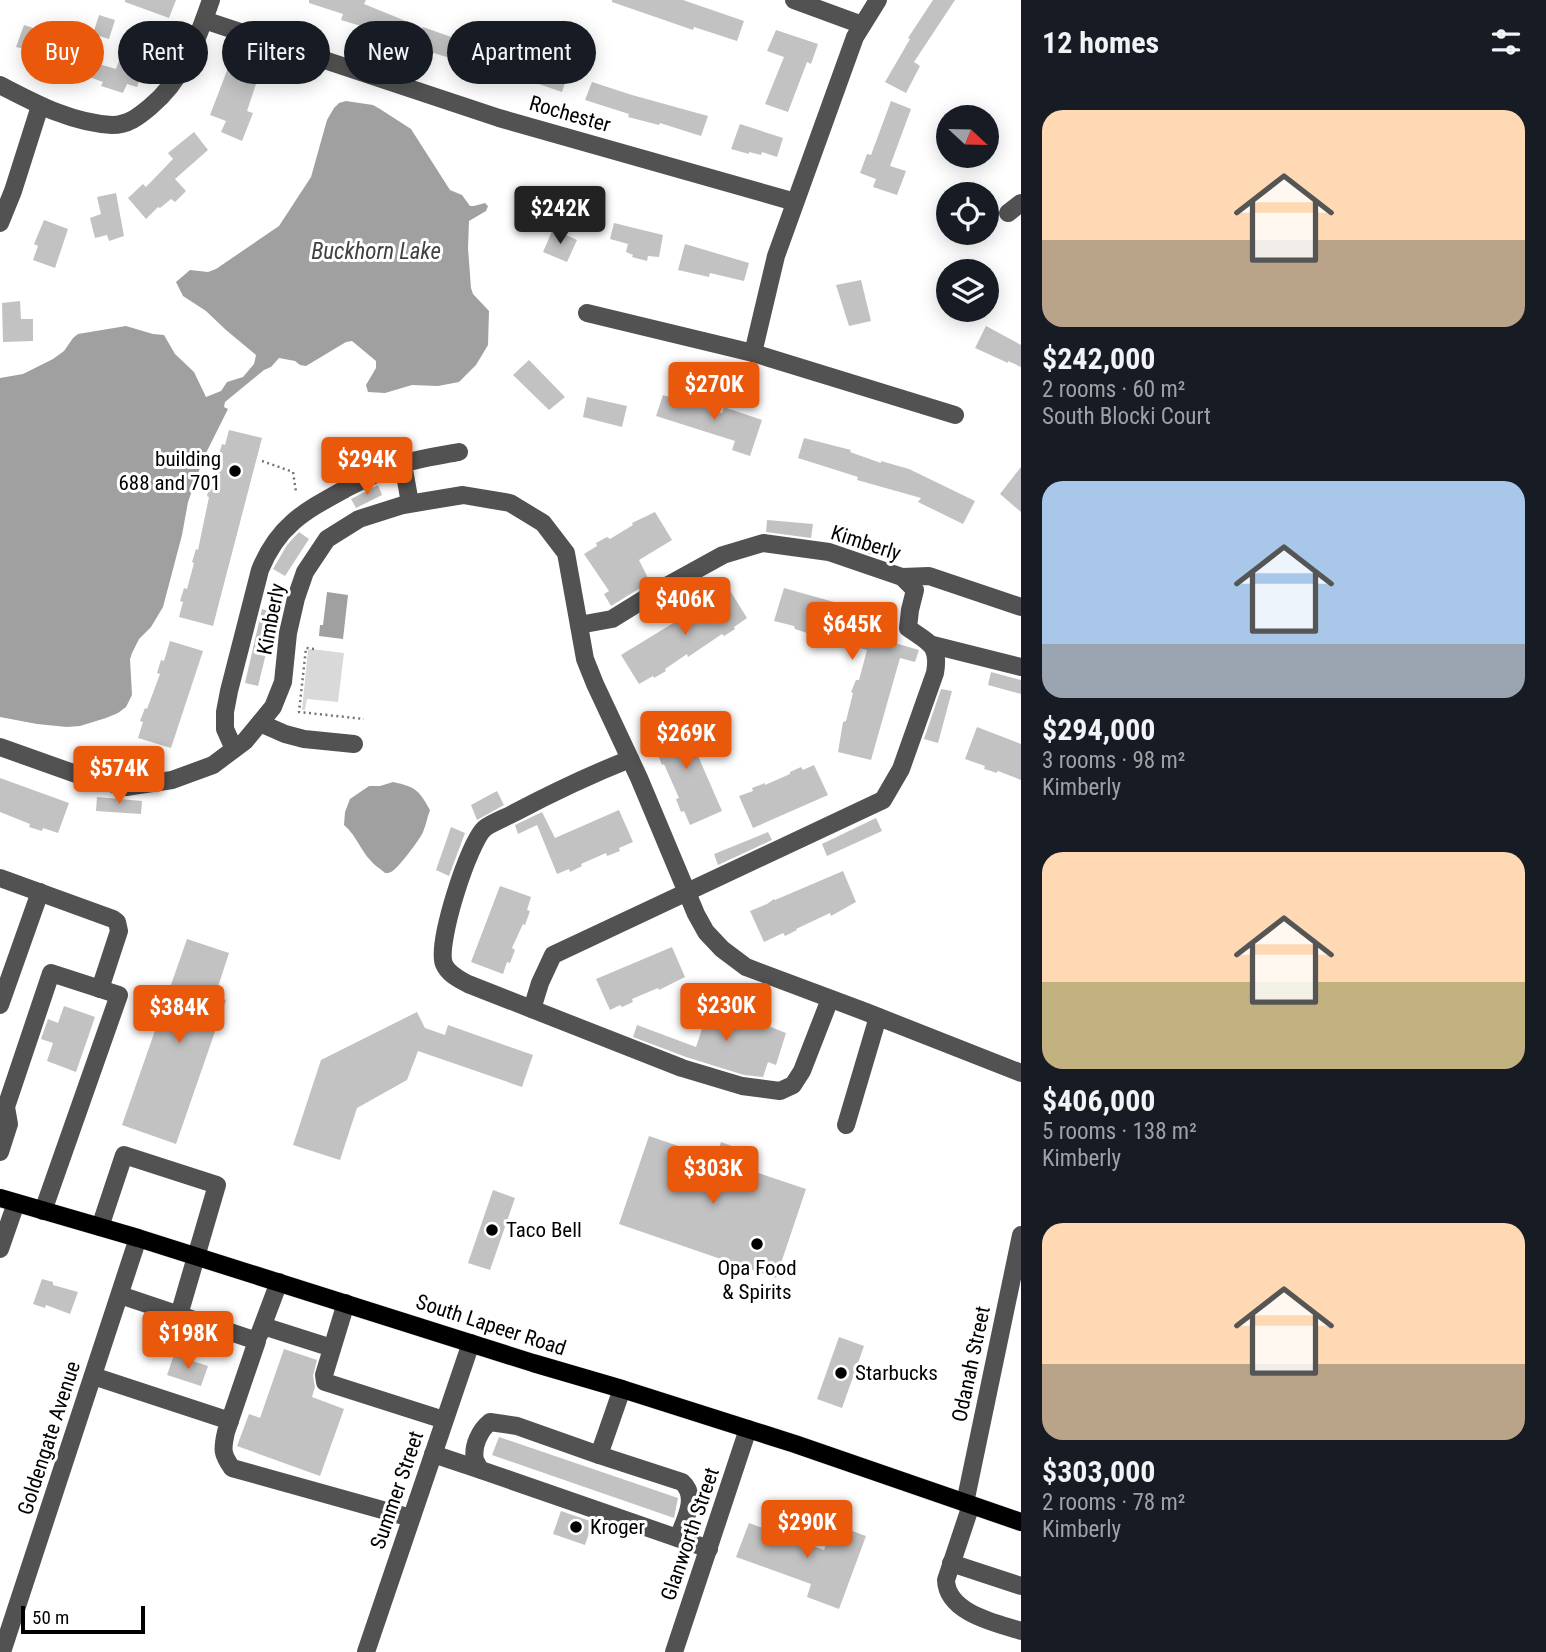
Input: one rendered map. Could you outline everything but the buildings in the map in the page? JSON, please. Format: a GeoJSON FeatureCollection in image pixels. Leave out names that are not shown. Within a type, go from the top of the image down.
{"type":"FeatureCollection","features":[{"type":"Feature","properties":{"kind":"main road","name":"South Lapeer Road"},"geometry":{"type":"LineString","coordinates":[[8,1201],[197,1256],[622,1389],[1021,1522]]}},
{"type":"Feature","properties":{"kind":"street"},"geometry":{"type":"LineString","coordinates":[[0,85],[40,106],[78,120],[114,125],[134,120],[159,100],[180,74],[195,46],[211,0]]}},
{"type":"Feature","properties":{"kind":"street"},"geometry":{"type":"LineString","coordinates":[[794,0],[862,25]]}},
{"type":"Feature","properties":{"kind":"street"},"geometry":{"type":"LineString","coordinates":[[753,353],[776,256],[835,88],[855,37],[878,0]]}},
{"type":"Feature","properties":{"kind":"street","name":"Rochester"},"geometry":{"type":"LineString","coordinates":[[204,20],[499,118],[797,197]]}},
{"type":"Feature","properties":{"kind":"street"},"geometry":{"type":"LineString","coordinates":[[0,223],[40,106]]}},
{"type":"Feature","properties":{"kind":"street"},"geometry":{"type":"LineString","coordinates":[[587,313],[753,353],[955,415]]}},
{"type":"Feature","properties":{"kind":"street"},"geometry":{"type":"LineString","coordinates":[[234,749],[225,729],[229,691],[260,569],[277,537],[301,514],[362,480],[403,464],[459,452]]}},
{"type":"Feature","properties":{"kind":"street"},"geometry":{"type":"LineString","coordinates":[[403,464],[410,503]]}},
{"type":"Feature","properties":{"kind":"street","name":"Kimberly"},"geometry":{"type":"LineString","coordinates":[[0,747],[76,774],[126,787],[172,780],[213,765],[245,741],[273,707],[283,681],[296,598],[305,572],[327,539],[359,519],[410,503],[463,495],[510,503],[543,523],[566,553],[585,659],[706,932],[746,968],[1021,1073]]}},
{"type":"Feature","properties":{"kind":"street","name":"Kimberly"},"geometry":{"type":"LineString","coordinates":[[579,625],[612,619],[723,555],[763,543],[829,552],[902,577],[915,590],[908,628],[933,645]]}},
{"type":"Feature","properties":{"kind":"street"},"geometry":{"type":"LineString","coordinates":[[902,577],[929,576],[1021,607]]}},
{"type":"Feature","properties":{"kind":"street"},"geometry":{"type":"LineString","coordinates":[[533,1009],[540,983],[554,956],[883,800],[901,769],[935,673],[937,660],[933,645],[1021,667]]}},
{"type":"Feature","properties":{"kind":"street"},"geometry":{"type":"LineString","coordinates":[[260,723],[304,739],[354,744]]}},
{"type":"Feature","properties":{"kind":"street"},"geometry":{"type":"LineString","coordinates":[[630,759],[584,778],[484,829],[466,863],[442,946],[444,964],[452,975],[468,984],[682,1068],[742,1086],[780,1091],[793,1085],[802,1071],[830,999]]}},
{"type":"Feature","properties":{"kind":"street"},"geometry":{"type":"LineString","coordinates":[[0,878],[113,919],[119,926],[100,989]]}},
{"type":"Feature","properties":{"kind":"street"},"geometry":{"type":"LineString","coordinates":[[0,1005],[40,892]]}},
{"type":"Feature","properties":{"kind":"street"},"geometry":{"type":"LineString","coordinates":[[0,1152],[9,1124],[6,1107],[51,973],[119,995],[44,1211]]}},
{"type":"Feature","properties":{"kind":"street"},"geometry":{"type":"LineString","coordinates":[[846,1125],[878,1017]]}},
{"type":"Feature","properties":{"kind":"street"},"geometry":{"type":"LineString","coordinates":[[100,1227],[124,1155],[217,1185],[179,1315]]}},
{"type":"Feature","properties":{"kind":"street"},"geometry":{"type":"LineString","coordinates":[[0,1249],[8,1201]]}},
{"type":"Feature","properties":{"kind":"street","name":"Odanah Street"},"geometry":{"type":"LineString","coordinates":[[1021,1235],[968,1504],[946,1580],[946,1588],[956,1602],[979,1618],[1021,1631]]}},
{"type":"Feature","properties":{"kind":"street","name":"Goldengate Avenue"},"geometry":{"type":"LineString","coordinates":[[2,1652],[5,1627],[138,1238]]}},
{"type":"Feature","properties":{"kind":"street"},"geometry":{"type":"LineString","coordinates":[[279,1282],[230,1421],[223,1455],[232,1468],[411,1518]]}},
{"type":"Feature","properties":{"kind":"street"},"geometry":{"type":"LineString","coordinates":[[120,1294],[179,1315],[332,1348]]}},
{"type":"Feature","properties":{"kind":"street"},"geometry":{"type":"LineString","coordinates":[[345,1303],[324,1375],[325,1382],[444,1420]]}},
{"type":"Feature","properties":{"kind":"street","name":"Summer Street"},"geometry":{"type":"LineString","coordinates":[[366,1652],[471,1343]]}},
{"type":"Feature","properties":{"kind":"street"},"geometry":{"type":"LineString","coordinates":[[93,1376],[230,1421]]}},
{"type":"Feature","properties":{"kind":"street"},"geometry":{"type":"LineString","coordinates":[[599,1455],[622,1389]]}},
{"type":"Feature","properties":{"kind":"street"},"geometry":{"type":"LineString","coordinates":[[481,1471],[475,1460],[476,1442],[483,1428],[490,1422],[517,1426],[682,1482],[688,1487],[691,1497],[678,1538]]}},
{"type":"Feature","properties":{"kind":"street","name":"Glanworth Street"},"geometry":{"type":"LineString","coordinates":[[674,1652],[748,1429]]}},
{"type":"Feature","properties":{"kind":"street"},"geometry":{"type":"LineString","coordinates":[[433,1454],[709,1549]]}},
{"type":"Feature","properties":{"kind":"street"},"geometry":{"type":"LineString","coordinates":[[951,1563],[1021,1586]]}},
{"type":"Feature","properties":{"kind":"path"},"geometry":{"type":"LineString","coordinates":[[261,461],[293,472],[296,492]]}},
{"type":"Feature","properties":{"kind":"path"},"geometry":{"type":"LineString","coordinates":[[314,649],[306,648],[299,712],[364,719]]}},
{"type":"Feature","properties":{"kind":"shaded area"},"geometry":{"type":"Polygon","coordinates":[[[308,650],[344,653],[338,702],[307,699],[305,710],[302,710],[308,650]]]}},
{"type":"Feature","properties":{"kind":"water","name":"Buckhorn Lake"},"geometry":{"type":"Polygon","coordinates":[[[346,101],[373,105],[411,129],[450,190],[462,195],[470,206],[485,203],[488,206],[486,211],[469,221],[468,248],[473,294],[489,311],[488,345],[476,365],[459,382],[438,386],[412,385],[385,393],[368,392],[366,385],[376,368],[376,361],[352,341],[306,366],[279,358],[225,402],[224,407],[228,409],[204,457],[188,502],[163,607],[151,627],[139,639],[130,659],[132,695],[126,707],[106,718],[80,726],[37,724],[0,717],[0,378],[23,374],[53,359],[64,351],[78,334],[126,326],[164,335],[175,354],[194,372],[206,397],[221,391],[227,382],[243,377],[254,364],[256,355],[206,311],[183,296],[176,282],[190,270],[208,272],[216,269],[279,226],[311,177],[327,120],[339,103],[346,101]]]}},
{"type":"Feature","properties":{"kind":"water"},"geometry":{"type":"Polygon","coordinates":[[[327,592],[348,595],[343,639],[319,636],[327,592]]]}},
{"type":"Feature","properties":{"kind":"water"},"geometry":{"type":"Polygon","coordinates":[[[393,782],[416,790],[430,810],[423,832],[414,847],[394,870],[385,873],[368,857],[344,825],[345,812],[350,799],[369,786],[393,782]]]}},
{"type":"Feature","properties":{"kind":"place","name":"building 688 and 701"},"geometry":{"type":"Point","coordinates":[235,471]}},
{"type":"Feature","properties":{"kind":"place","name":"Taco Bell"},"geometry":{"type":"Point","coordinates":[492,1230]}},
{"type":"Feature","properties":{"kind":"place","name":"Opa Food & Spirits"},"geometry":{"type":"Point","coordinates":[757,1244]}},
{"type":"Feature","properties":{"kind":"place","name":"Starbucks"},"geometry":{"type":"Point","coordinates":[841,1373]}},
{"type":"Feature","properties":{"kind":"place","name":"Kroger"},"geometry":{"type":"Point","coordinates":[576,1527]}}]}
